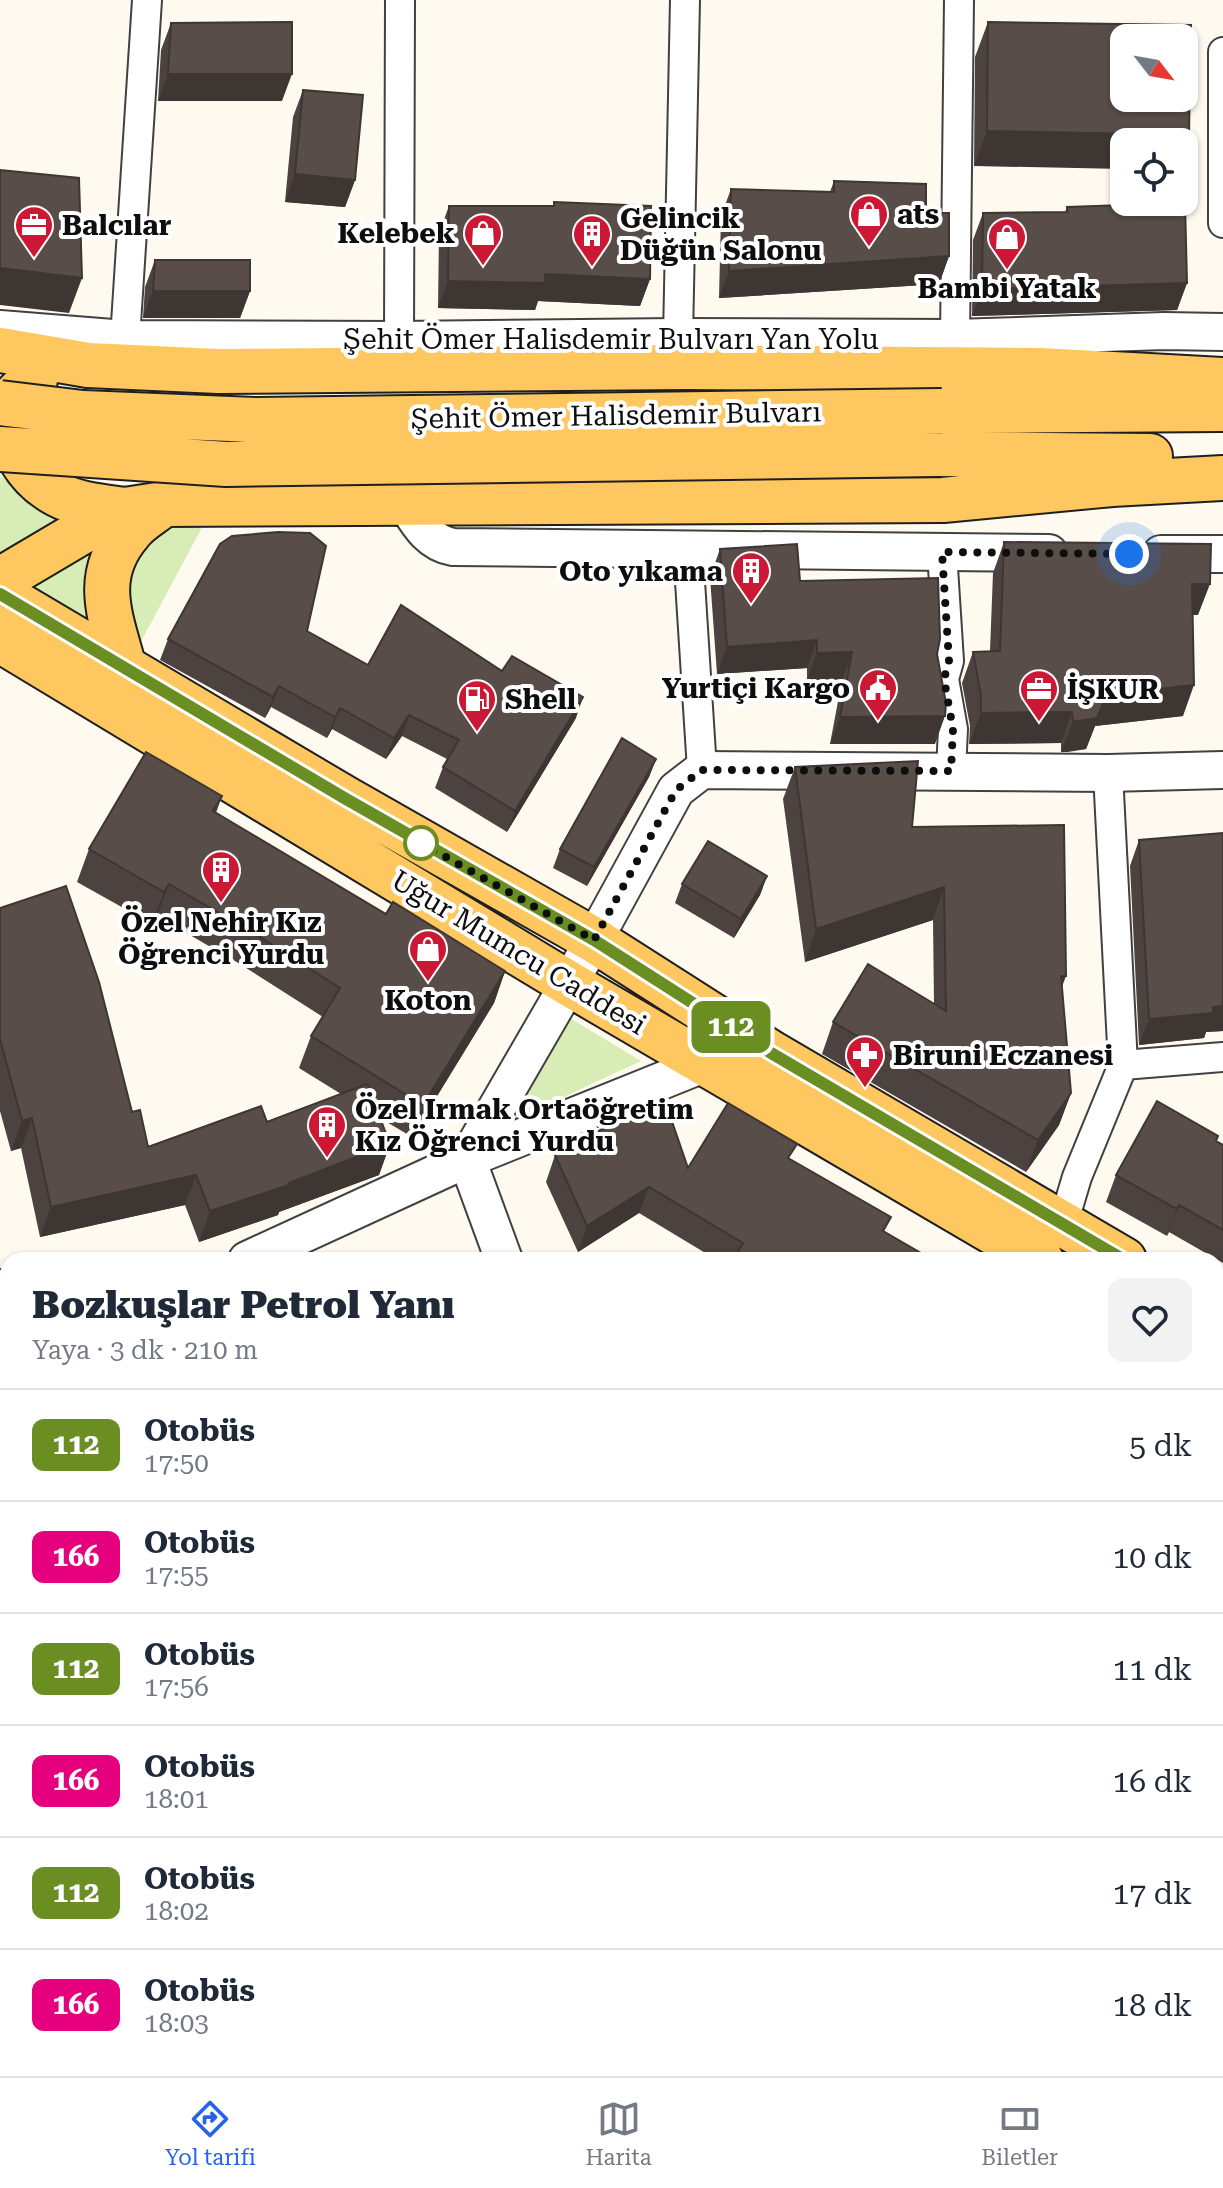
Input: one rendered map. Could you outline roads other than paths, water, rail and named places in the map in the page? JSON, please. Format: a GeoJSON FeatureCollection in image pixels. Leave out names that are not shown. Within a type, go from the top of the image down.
{"type":"FeatureCollection","features":[{"type":"Feature","properties":{"kind":"main road","name":"Şehit Ömer Halisdemir Bulvarı"},"geometry":{"type":"LineString","coordinates":[[0,350],[88,365],[218,371],[687,367],[1025,370],[1223,380]]}},
{"type":"Feature","properties":{"kind":"main road","name":"Şehit Ömer Halisdemir Bulvarı"},"geometry":{"type":"LineString","coordinates":[[88,365],[30,381],[4,412],[2,429],[16,462],[37,482],[60,496],[87,504],[144,507],[943,500],[1112,484],[1223,478]]}},
{"type":"Feature","properties":{"kind":"main road","name":"Şehit Ömer Halisdemir Bulvarı"},"geometry":{"type":"LineString","coordinates":[[0,403],[83,413],[255,420],[1223,409]]}},
{"type":"Feature","properties":{"kind":"main road","name":"Şehit Ömer Halisdemir Bulvarı"},"geometry":{"type":"LineString","coordinates":[[0,449],[226,464],[936,454],[1223,456]]}},
{"type":"Feature","properties":{"kind":"main road"},"geometry":{"type":"LineString","coordinates":[[0,580],[71,537],[144,507]]}},
{"type":"Feature","properties":{"kind":"main road"},"geometry":{"type":"LineString","coordinates":[[124,668],[105,597],[110,567],[144,507]]}},
{"type":"Feature","properties":{"kind":"main road","name":"Uğur Mumcu Caddesi"},"geometry":{"type":"LineString","coordinates":[[0,594],[346,799],[594,940],[771,1053],[1052,1242]]}},
{"type":"Feature","properties":{"kind":"main road","name":"Uğur Mumcu Caddesi"},"geometry":{"type":"LineString","coordinates":[[0,640],[706,1063],[1052,1242],[1092,1252]]}},
{"type":"Feature","properties":{"kind":"street"},"geometry":{"type":"LineString","coordinates":[[125,339],[147,0]]}},
{"type":"Feature","properties":{"kind":"street"},"geometry":{"type":"LineString","coordinates":[[399,340],[400,0]]}},
{"type":"Feature","properties":{"kind":"street"},"geometry":{"type":"LineString","coordinates":[[678,337],[685,0]]}},
{"type":"Feature","properties":{"kind":"street"},"geometry":{"type":"LineString","coordinates":[[955,338],[959,0]]}},
{"type":"Feature","properties":{"kind":"street"},"geometry":{"type":"LineString","coordinates":[[1223,52],[1223,223]]}},
{"type":"Feature","properties":{"kind":"street","name":"Şehit Ömer Halisdemir Bulvarı Yan Yolu"},"geometry":{"type":"LineString","coordinates":[[0,329],[125,339],[399,340],[955,338],[1223,332]]}},
{"type":"Feature","properties":{"kind":"street"},"geometry":{"type":"LineString","coordinates":[[406,504],[423,531],[441,545],[1082,553]]}},
{"type":"Feature","properties":{"kind":"street"},"geometry":{"type":"LineString","coordinates":[[688,550],[702,770]]}},
{"type":"Feature","properties":{"kind":"street"},"geometry":{"type":"LineString","coordinates":[[942,552],[949,661],[944,679],[953,729],[951,771]]}},
{"type":"Feature","properties":{"kind":"street"},"geometry":{"type":"LineString","coordinates":[[1129,554],[1223,554]]}},
{"type":"Feature","properties":{"kind":"street"},"geometry":{"type":"LineString","coordinates":[[501,1252],[467,1159],[594,940],[676,790],[702,770],[1108,773],[1223,770]]}},
{"type":"Feature","properties":{"kind":"street"},"geometry":{"type":"LineString","coordinates":[[1052,1242],[1123,1065],[1108,773]]}},
{"type":"Feature","properties":{"kind":"street"},"geometry":{"type":"LineString","coordinates":[[1123,1065],[1223,1057]]}},
{"type":"Feature","properties":{"kind":"street"},"geometry":{"type":"LineString","coordinates":[[264,1252],[467,1159],[706,1063]]}},
{"type":"Feature","properties":{"kind":"place","name":"ats"},"geometry":{"type":"Point","coordinates":[869,248]}},
{"type":"Feature","properties":{"kind":"place","name":"Balcılar"},"geometry":{"type":"Point","coordinates":[34,259]}},
{"type":"Feature","properties":{"kind":"place","name":"Kelebek"},"geometry":{"type":"Point","coordinates":[483,267]}},
{"type":"Feature","properties":{"kind":"place","name":"Gelincik Düğün Salonu"},"geometry":{"type":"Point","coordinates":[592,268]}},
{"type":"Feature","properties":{"kind":"place","name":"Bambi Yatak"},"geometry":{"type":"Point","coordinates":[1007,271]}},
{"type":"Feature","properties":{"kind":"place","name":"Oto yıkama"},"geometry":{"type":"Point","coordinates":[751,605]}},
{"type":"Feature","properties":{"kind":"place","name":"Yurtiçi Kargo"},"geometry":{"type":"Point","coordinates":[878,722]}},
{"type":"Feature","properties":{"kind":"place","name":"İŞKUR"},"geometry":{"type":"Point","coordinates":[1039,723]}},
{"type":"Feature","properties":{"kind":"place","name":"Shell"},"geometry":{"type":"Point","coordinates":[477,733]}},
{"type":"Feature","properties":{"kind":"place","name":"Özel Nehir Kız Öğrenci Yurdu"},"geometry":{"type":"Point","coordinates":[221,904]}},
{"type":"Feature","properties":{"kind":"place","name":"Koton"},"geometry":{"type":"Point","coordinates":[428,983]}},
{"type":"Feature","properties":{"kind":"place","name":"Biruni Eczanesi"},"geometry":{"type":"Point","coordinates":[865,1089]}},
{"type":"Feature","properties":{"kind":"place","name":"Özel Irmak Ortaöğretim Kız Öğrenci Yurdu"},"geometry":{"type":"Point","coordinates":[327,1159]}}]}
